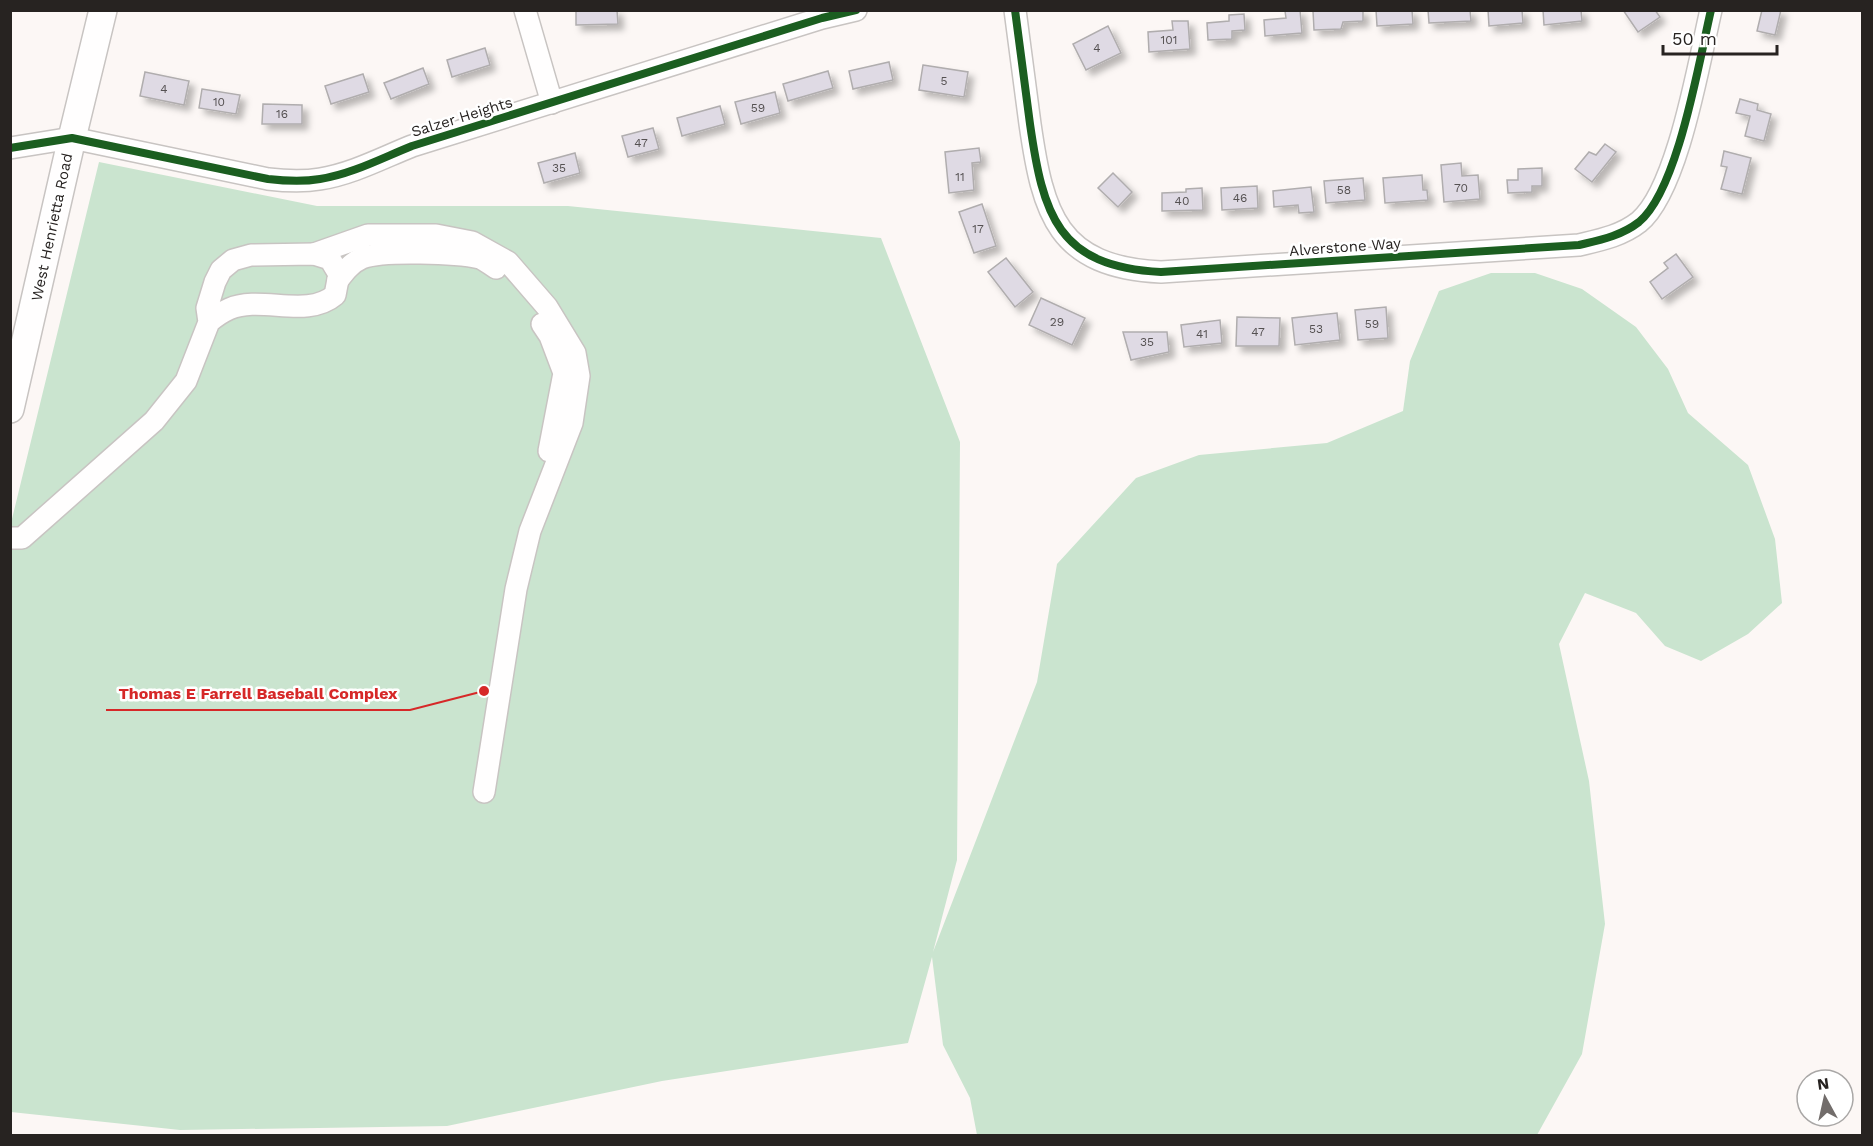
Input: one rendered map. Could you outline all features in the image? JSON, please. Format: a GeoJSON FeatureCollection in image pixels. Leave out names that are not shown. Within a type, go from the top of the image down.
{"type":"FeatureCollection","features":[{"type":"Feature","properties":{"kind":"main road","name":"West Henrietta Road"},"geometry":{"type":"LineString","coordinates":[[10,409],[104,10]]}},
{"type":"Feature","properties":{"kind":"street"},"geometry":{"type":"LineString","coordinates":[[525,10],[552,103]]}},
{"type":"Feature","properties":{"kind":"street","name":"Salzer Heights"},"geometry":{"type":"LineString","coordinates":[[72,138],[268,179],[311,180],[346,172],[412,146],[822,18],[856,10]]}},
{"type":"Feature","properties":{"kind":"street","name":"Alverstone Way"},"geometry":{"type":"LineString","coordinates":[[1015,10],[1036,165],[1048,207],[1057,223],[1081,250],[1097,260],[1137,271],[1161,272],[1579,245],[1623,233],[1640,221],[1649,210],[1673,163],[1711,10]]}},
{"type":"Feature","properties":{"kind":"street"},"geometry":{"type":"LineString","coordinates":[[10,148],[72,138]]}},
{"type":"Feature","properties":{"kind":"street"},"geometry":{"type":"LineString","coordinates":[[314,254],[368,235],[436,235],[472,242],[508,261],[548,307],[575,353],[579,376],[572,423],[531,531]]}},
{"type":"Feature","properties":{"kind":"street"},"geometry":{"type":"LineString","coordinates":[[10,538],[22,538],[154,421],[186,381],[208,321],[207,308],[221,270],[233,261],[251,255],[314,254],[330,259],[339,274],[334,295],[317,305],[230,308],[208,321]]}},
{"type":"Feature","properties":{"kind":"street"},"geometry":{"type":"LineString","coordinates":[[338,280],[350,266],[363,258],[389,254],[482,259],[514,281],[550,336],[564,373],[557,418],[516,589],[484,792]]}},
{"type":"Feature","properties":{"kind":"green space"},"geometry":{"type":"Polygon","coordinates":[[[99,162],[317,206],[568,206],[881,238],[960,442],[957,860],[933,952],[1037,682],[1057,564],[1136,478],[1199,455],[1327,443],[1403,411],[1410,361],[1439,291],[1491,273],[1535,273],[1582,289],[1636,327],[1668,369],[1688,413],[1748,465],[1775,539],[1782,603],[1748,634],[1701,661],[1665,646],[1636,613],[1585,593],[1559,644],[1589,781],[1605,924],[1582,1054],[1537,1135],[977,1135],[970,1098],[943,1045],[932,957],[908,1043],[662,1081],[447,1126],[180,1130],[11,1112],[11,523],[99,162]]]}},
{"type":"Feature","properties":{"kind":"building"},"geometry":{"type":"Polygon","coordinates":[[[576,10],[617,10],[618,24],[576,25],[576,10]]]}},
{"type":"Feature","properties":{"kind":"building"},"geometry":{"type":"Polygon","coordinates":[[[1300,10],[1302,33],[1265,36],[1264,20],[1286,18],[1285,11],[1300,10]]]}},
{"type":"Feature","properties":{"kind":"building"},"geometry":{"type":"Polygon","coordinates":[[[1363,10],[1363,21],[1343,22],[1341,29],[1314,30],[1313,11],[1363,10]]]}},
{"type":"Feature","properties":{"kind":"building"},"geometry":{"type":"Polygon","coordinates":[[[1376,10],[1412,10],[1413,24],[1377,26],[1376,10]]]}},
{"type":"Feature","properties":{"kind":"building"},"geometry":{"type":"Polygon","coordinates":[[[1428,10],[1470,10],[1471,21],[1429,23],[1428,10]]]}},
{"type":"Feature","properties":{"kind":"building"},"geometry":{"type":"Polygon","coordinates":[[[1488,10],[1522,10],[1523,23],[1489,26],[1488,10]]]}},
{"type":"Feature","properties":{"kind":"building"},"geometry":{"type":"Polygon","coordinates":[[[1543,10],[1581,10],[1582,21],[1544,25],[1543,10]]]}},
{"type":"Feature","properties":{"kind":"building"},"geometry":{"type":"Polygon","coordinates":[[[1623,10],[1655,10],[1660,17],[1638,32],[1623,10]]]}},
{"type":"Feature","properties":{"kind":"building"},"geometry":{"type":"Polygon","coordinates":[[[1762,10],[1781,10],[1775,35],[1757,31],[1762,10]]]}},
{"type":"Feature","properties":{"kind":"building"},"geometry":{"type":"Polygon","coordinates":[[[1244,14],[1245,30],[1232,31],[1232,39],[1208,40],[1207,23],[1229,21],[1229,15],[1244,14]]]}},
{"type":"Feature","properties":{"kind":"building"},"geometry":{"type":"Polygon","coordinates":[[[1172,21],[1188,21],[1190,49],[1149,52],[1148,32],[1173,30],[1172,21]]]}},
{"type":"Feature","properties":{"kind":"building"},"geometry":{"type":"Polygon","coordinates":[[[1108,26],[1121,53],[1086,70],[1073,44],[1108,26]]]}},
{"type":"Feature","properties":{"kind":"building"},"geometry":{"type":"Polygon","coordinates":[[[485,48],[490,65],[452,77],[447,60],[485,48]]]}},
{"type":"Feature","properties":{"kind":"building"},"geometry":{"type":"Polygon","coordinates":[[[889,62],[893,80],[853,89],[849,71],[889,62]]]}},
{"type":"Feature","properties":{"kind":"building"},"geometry":{"type":"Polygon","coordinates":[[[923,65],[968,72],[964,97],[919,90],[923,65]]]}},
{"type":"Feature","properties":{"kind":"building"},"geometry":{"type":"Polygon","coordinates":[[[423,68],[429,84],[391,99],[384,83],[423,68]]]}},
{"type":"Feature","properties":{"kind":"building"},"geometry":{"type":"Polygon","coordinates":[[[828,71],[833,88],[788,101],[783,84],[828,71]]]}},
{"type":"Feature","properties":{"kind":"building"},"geometry":{"type":"Polygon","coordinates":[[[145,72],[189,81],[184,105],[140,96],[145,72]]]}},
{"type":"Feature","properties":{"kind":"building"},"geometry":{"type":"Polygon","coordinates":[[[363,74],[369,92],[331,104],[325,86],[363,74]]]}},
{"type":"Feature","properties":{"kind":"building"},"geometry":{"type":"Polygon","coordinates":[[[202,89],[240,95],[236,114],[199,108],[202,89]]]}},
{"type":"Feature","properties":{"kind":"building"},"geometry":{"type":"Polygon","coordinates":[[[775,92],[780,113],[741,124],[735,102],[775,92]]]}},
{"type":"Feature","properties":{"kind":"building"},"geometry":{"type":"Polygon","coordinates":[[[1740,99],[1758,104],[1757,110],[1771,114],[1764,141],[1745,136],[1750,116],[1736,113],[1740,99]]]}},
{"type":"Feature","properties":{"kind":"building"},"geometry":{"type":"Polygon","coordinates":[[[263,104],[302,105],[302,124],[262,124],[263,104]]]}},
{"type":"Feature","properties":{"kind":"building"},"geometry":{"type":"Polygon","coordinates":[[[720,106],[725,124],[682,136],[677,118],[720,106]]]}},
{"type":"Feature","properties":{"kind":"building"},"geometry":{"type":"Polygon","coordinates":[[[653,128],[659,149],[628,157],[622,136],[653,128]]]}},
{"type":"Feature","properties":{"kind":"building"},"geometry":{"type":"Polygon","coordinates":[[[1605,144],[1616,152],[1592,182],[1575,169],[1589,152],[1596,155],[1605,144]]]}},
{"type":"Feature","properties":{"kind":"building"},"geometry":{"type":"Polygon","coordinates":[[[979,148],[981,162],[972,163],[974,190],[949,193],[945,152],[979,148]]]}},
{"type":"Feature","properties":{"kind":"building"},"geometry":{"type":"Polygon","coordinates":[[[1724,151],[1751,158],[1742,194],[1721,189],[1727,167],[1721,166],[1724,151]]]}},
{"type":"Feature","properties":{"kind":"building"},"geometry":{"type":"Polygon","coordinates":[[[575,153],[580,173],[544,183],[538,163],[575,153]]]}},
{"type":"Feature","properties":{"kind":"building"},"geometry":{"type":"Polygon","coordinates":[[[1461,163],[1462,176],[1478,175],[1480,199],[1444,202],[1441,165],[1461,163]]]}},
{"type":"Feature","properties":{"kind":"building"},"geometry":{"type":"Polygon","coordinates":[[[1542,168],[1542,186],[1532,186],[1532,192],[1508,193],[1507,180],[1518,180],[1518,169],[1542,168]]]}},
{"type":"Feature","properties":{"kind":"building"},"geometry":{"type":"Polygon","coordinates":[[[1113,173],[1132,192],[1118,207],[1098,188],[1113,173]]]}},
{"type":"Feature","properties":{"kind":"building"},"geometry":{"type":"Polygon","coordinates":[[[1422,175],[1423,190],[1427,190],[1428,200],[1385,203],[1383,178],[1422,175]]]}},
{"type":"Feature","properties":{"kind":"building"},"geometry":{"type":"Polygon","coordinates":[[[1363,178],[1365,200],[1326,203],[1324,181],[1363,178]]]}},
{"type":"Feature","properties":{"kind":"building"},"geometry":{"type":"Polygon","coordinates":[[[1257,186],[1258,208],[1222,210],[1221,188],[1257,186]]]}},
{"type":"Feature","properties":{"kind":"building"},"geometry":{"type":"Polygon","coordinates":[[[1311,187],[1314,212],[1299,213],[1298,205],[1274,207],[1273,191],[1311,187]]]}},
{"type":"Feature","properties":{"kind":"building"},"geometry":{"type":"Polygon","coordinates":[[[1202,188],[1203,210],[1162,211],[1162,193],[1186,192],[1186,189],[1202,188]]]}},
{"type":"Feature","properties":{"kind":"building"},"geometry":{"type":"Polygon","coordinates":[[[982,204],[996,246],[974,253],[959,212],[982,204]]]}},
{"type":"Feature","properties":{"kind":"building"},"geometry":{"type":"Polygon","coordinates":[[[1676,254],[1693,277],[1662,299],[1650,282],[1668,268],[1664,263],[1676,254]]]}},
{"type":"Feature","properties":{"kind":"building"},"geometry":{"type":"Polygon","coordinates":[[[1006,258],[1033,292],[1015,307],[988,272],[1006,258]]]}},
{"type":"Feature","properties":{"kind":"building"},"geometry":{"type":"Polygon","coordinates":[[[1041,298],[1085,318],[1072,345],[1029,325],[1041,298]]]}},
{"type":"Feature","properties":{"kind":"building"},"geometry":{"type":"Polygon","coordinates":[[[1386,307],[1388,338],[1358,340],[1355,310],[1386,307]]]}},
{"type":"Feature","properties":{"kind":"building"},"geometry":{"type":"Polygon","coordinates":[[[1337,313],[1340,340],[1295,345],[1292,318],[1337,313]]]}},
{"type":"Feature","properties":{"kind":"building"},"geometry":{"type":"Polygon","coordinates":[[[1237,317],[1280,318],[1279,346],[1236,346],[1237,317]]]}},
{"type":"Feature","properties":{"kind":"building"},"geometry":{"type":"Polygon","coordinates":[[[1220,320],[1222,343],[1184,347],[1181,325],[1220,320]]]}},
{"type":"Feature","properties":{"kind":"building"},"geometry":{"type":"Polygon","coordinates":[[[1123,332],[1167,332],[1169,352],[1131,360],[1123,332]]]}},
{"type":"Feature","properties":{"kind":"cycle path"},"geometry":{"type":"LineString","coordinates":[[10,148],[72,138],[268,179],[294,181],[320,179],[355,170],[412,146],[822,18],[856,10]]}},
{"type":"Feature","properties":{"kind":"cycle path"},"geometry":{"type":"LineString","coordinates":[[1015,10],[1035,156],[1041,184],[1061,230],[1077,247],[1098,259],[1126,268],[1161,272],[1579,245],[1625,231],[1639,222],[1653,206],[1665,183],[1685,123],[1711,10]]}},
{"type":"Feature","properties":{"kind":"place","name":"Thomas E Farrell Baseball Complex"},"geometry":{"type":"Point","coordinates":[484,691]}}]}
